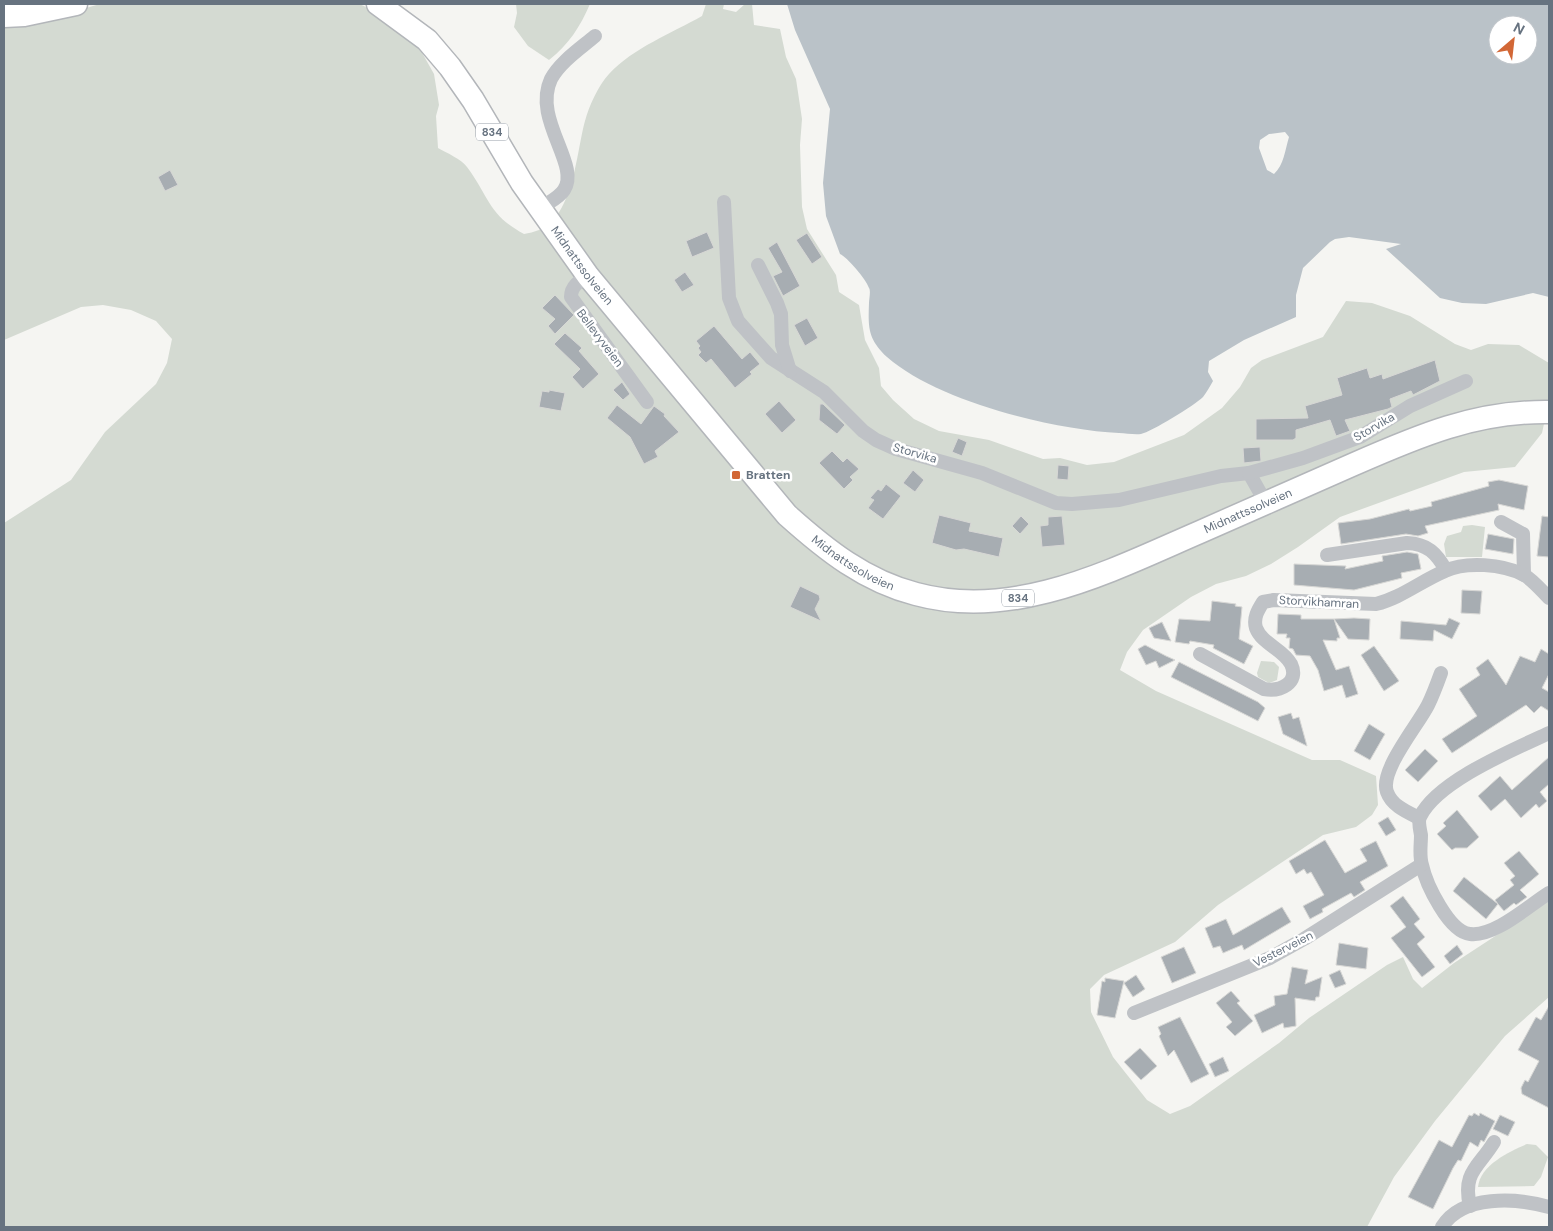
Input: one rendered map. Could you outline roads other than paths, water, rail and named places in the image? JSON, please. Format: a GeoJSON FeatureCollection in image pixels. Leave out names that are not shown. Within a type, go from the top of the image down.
{"type":"FeatureCollection","features":[{"type":"Feature","properties":{"kind":"main road"},"geometry":{"type":"LineString","coordinates":[[4,16],[42,12],[76,4]]}},
{"type":"Feature","properties":{"kind":"main road","name":"Midnattssolveien"},"geometry":{"type":"LineString","coordinates":[[378,4],[426,40],[450,67],[540,209],[588,276],[787,515],[846,564],[883,583],[917,595],[954,600],[997,601],[1046,593],[1127,564],[1411,440],[1454,424],[1508,413],[1549,412]]}},
{"type":"Feature","properties":{"kind":"street"},"geometry":{"type":"LineString","coordinates":[[540,209],[564,190],[568,180],[561,150],[549,123],[546,108],[546,92],[552,77],[564,63],[596,36]]}},
{"type":"Feature","properties":{"kind":"street","name":"Storvika"},"geometry":{"type":"LineString","coordinates":[[724,202],[728,245],[727,276],[732,310],[749,336],[771,358],[824,392],[863,431],[876,440],[896,449],[982,472],[1056,503],[1095,504],[1111,502],[1221,476],[1249,473],[1304,458],[1360,437],[1410,406],[1466,382]]}},
{"type":"Feature","properties":{"kind":"street"},"geometry":{"type":"LineString","coordinates":[[758,265],[779,309],[782,345],[790,371]]}},
{"type":"Feature","properties":{"kind":"street","name":"Bellevyveien"},"geometry":{"type":"LineString","coordinates":[[588,276],[576,283],[571,291],[571,297],[647,402]]}},
{"type":"Feature","properties":{"kind":"street"},"geometry":{"type":"LineString","coordinates":[[1249,473],[1266,503]]}},
{"type":"Feature","properties":{"kind":"street"},"geometry":{"type":"LineString","coordinates":[[1501,522],[1523,534],[1524,575]]}},
{"type":"Feature","properties":{"kind":"street"},"geometry":{"type":"LineString","coordinates":[[1327,555],[1407,543],[1420,543],[1431,549],[1446,570]]}},
{"type":"Feature","properties":{"kind":"street","name":"Storvikhamran"},"geometry":{"type":"LineString","coordinates":[[1200,654],[1264,689],[1275,691],[1287,686],[1292,676],[1292,666],[1286,656],[1260,636],[1255,626],[1255,618],[1263,602],[1274,600],[1376,604],[1388,601],[1446,570],[1482,566],[1498,567],[1524,575],[1549,598]]}},
{"type":"Feature","properties":{"kind":"street"},"geometry":{"type":"LineString","coordinates":[[1420,818],[1393,802],[1386,791],[1386,780],[1390,768],[1427,708],[1440,673]]}},
{"type":"Feature","properties":{"kind":"street"},"geometry":{"type":"LineString","coordinates":[[1549,733],[1474,770],[1450,786],[1431,803],[1420,818],[1421,865],[1432,893],[1458,930],[1469,934],[1484,933],[1509,920],[1549,893]]}},
{"type":"Feature","properties":{"kind":"street","name":"Vesterveien"},"geometry":{"type":"LineString","coordinates":[[1134,1013],[1270,958],[1304,939],[1421,865]]}},
{"type":"Feature","properties":{"kind":"street"},"geometry":{"type":"LineString","coordinates":[[1470,1206],[1467,1184],[1470,1173],[1494,1142]]}},
{"type":"Feature","properties":{"kind":"street"},"geometry":{"type":"LineString","coordinates":[[1442,1227],[1457,1212],[1470,1206],[1513,1201],[1549,1207]]}},
{"type":"Feature","properties":{"kind":"place","name":"Bratten"},"geometry":{"type":"Point","coordinates":[736,475]}}]}
